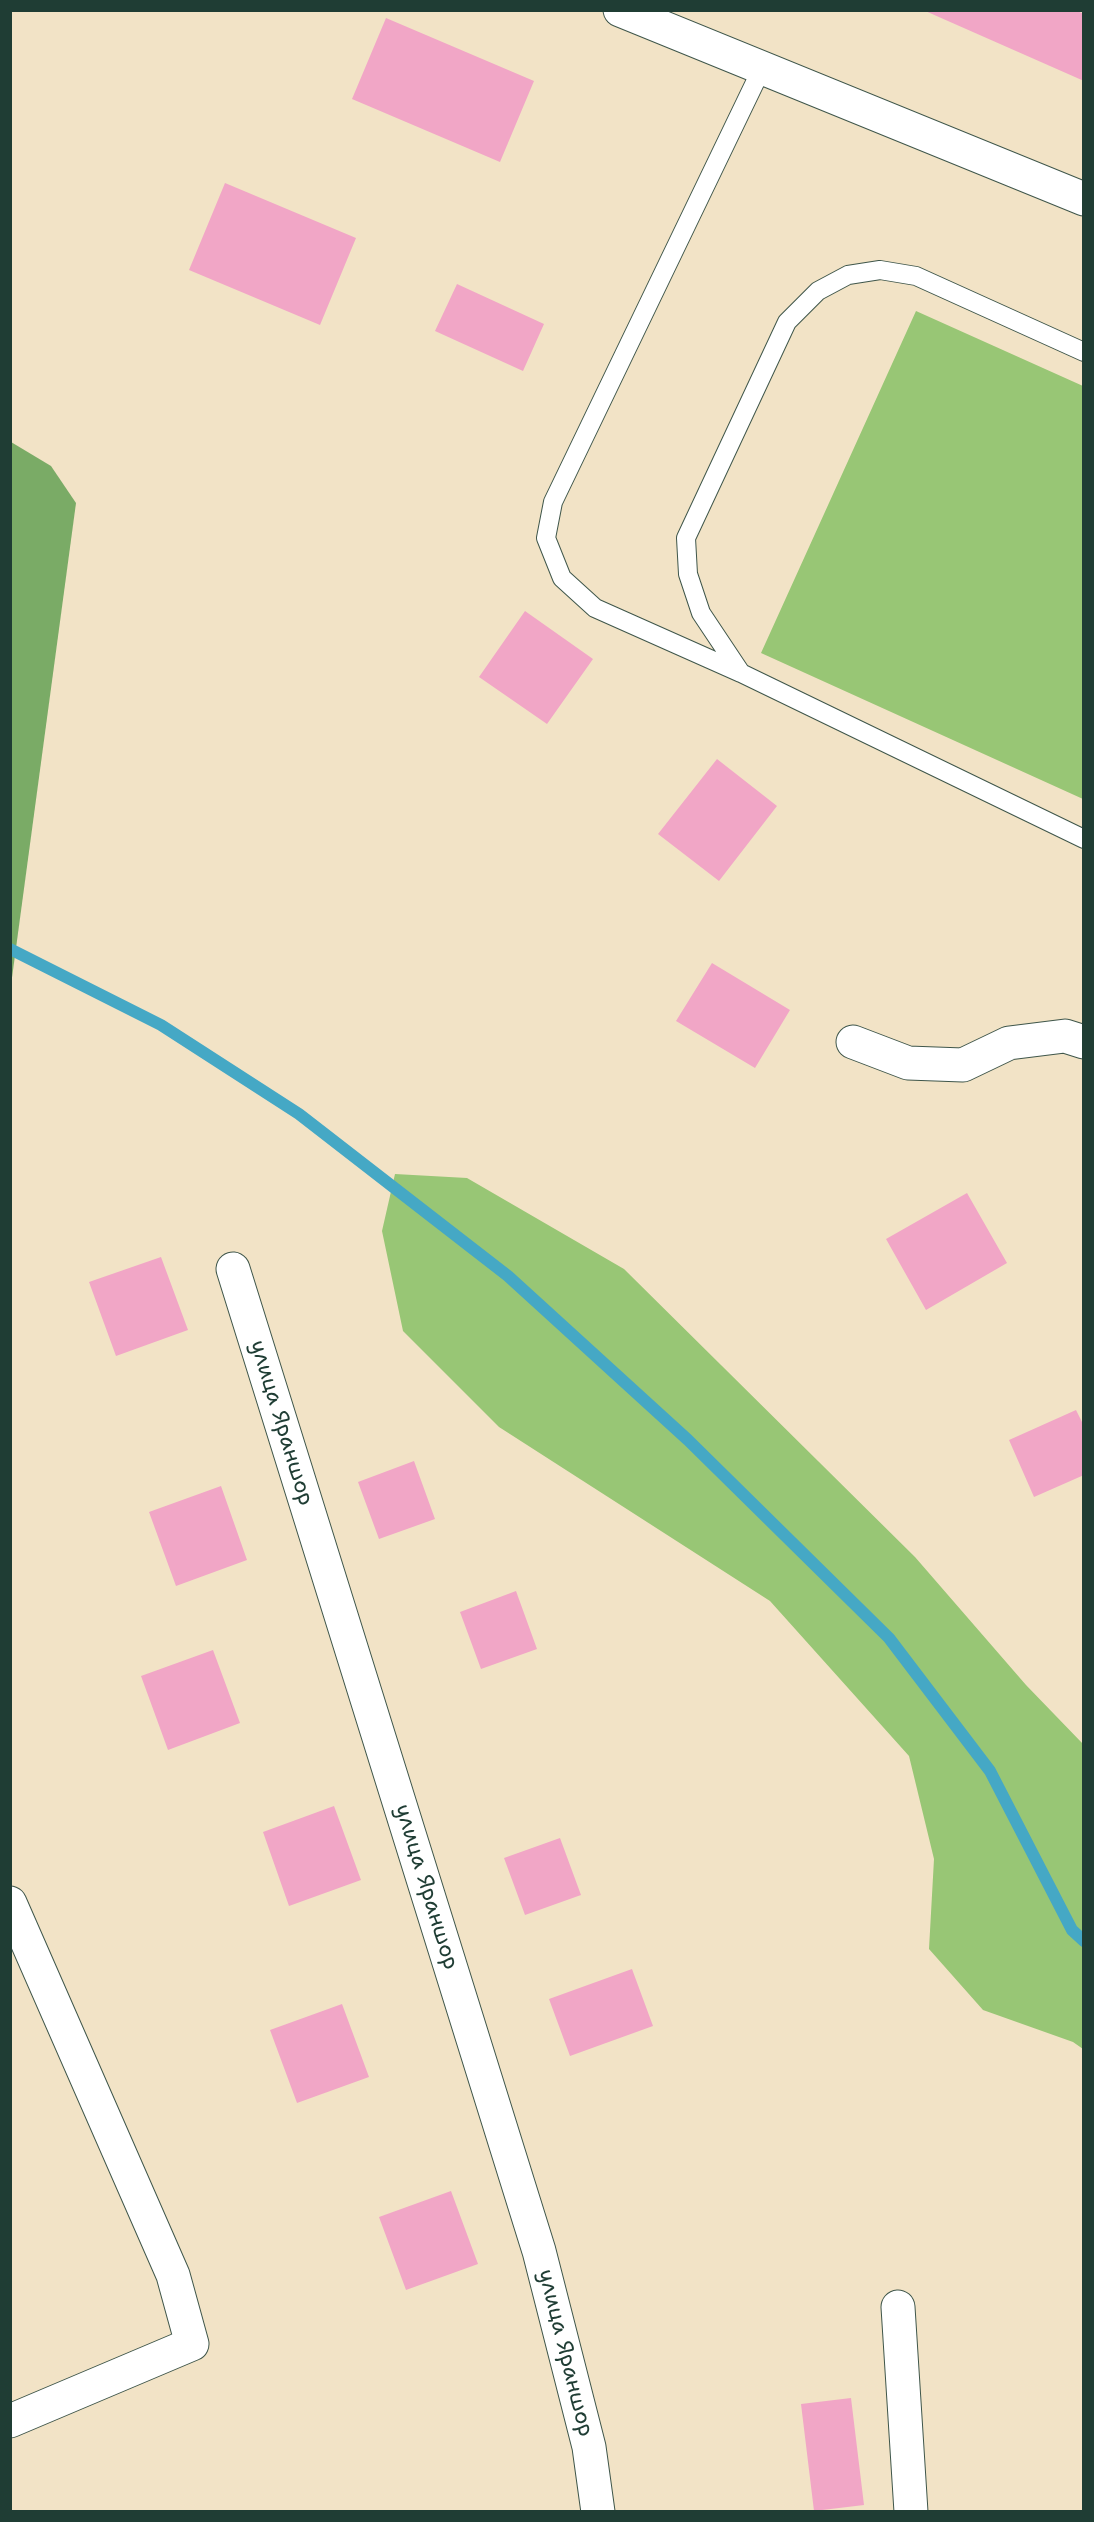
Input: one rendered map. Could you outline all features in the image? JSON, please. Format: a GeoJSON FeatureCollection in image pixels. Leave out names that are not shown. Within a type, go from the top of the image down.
{"type":"FeatureCollection","features":[{"type":"Feature","properties":{"kind":"street"},"geometry":{"type":"LineString","coordinates":[[620,10],[1083,199]]}},
{"type":"Feature","properties":{"kind":"street"},"geometry":{"type":"LineString","coordinates":[[853,1042],[908,1063],[963,1065],[1009,1042],[1065,1036],[1083,1042]]}},
{"type":"Feature","properties":{"kind":"street","name":"улица Яраншор"},"geometry":{"type":"LineString","coordinates":[[233,1269],[539,2251],[589,2447],[598,2511]]}},
{"type":"Feature","properties":{"kind":"street"},"geometry":{"type":"LineString","coordinates":[[10,1903],[173,2275],[192,2344],[10,2421]]}},
{"type":"Feature","properties":{"kind":"street"},"geometry":{"type":"LineString","coordinates":[[898,2307],[911,2511]]}},
{"type":"Feature","properties":{"kind":"lane"},"geometry":{"type":"LineString","coordinates":[[762,68],[553,502],[546,538],[562,578],[595,608],[741,674],[1083,839]]}},
{"type":"Feature","properties":{"kind":"lane"},"geometry":{"type":"LineString","coordinates":[[741,674],[701,613],[688,574],[686,538],[787,322],[818,291],[848,275],[880,270],[916,276],[1083,352]]}},
{"type":"Feature","properties":{"kind":"green space"},"geometry":{"type":"Polygon","coordinates":[[[916,311],[1083,386],[1083,799],[761,653],[916,311]]]}},
{"type":"Feature","properties":{"kind":"green space"},"geometry":{"type":"Polygon","coordinates":[[[11,442],[51,466],[76,503],[11,985],[11,442]]]}},
{"type":"Feature","properties":{"kind":"green space"},"geometry":{"type":"Polygon","coordinates":[[[395,1174],[467,1178],[624,1269],[915,1557],[1026,1685],[1083,1744],[1083,2049],[1073,2042],[983,2010],[929,1949],[934,1859],[909,1756],[770,1601],[499,1427],[403,1331],[382,1231],[395,1174]]]}},
{"type":"Feature","properties":{"kind":"building"},"geometry":{"type":"Polygon","coordinates":[[[923,10],[1075,10],[1084,14],[1084,81],[923,10]]]}},
{"type":"Feature","properties":{"kind":"building"},"geometry":{"type":"Polygon","coordinates":[[[386,18],[534,81],[500,162],[352,99],[386,18]]]}},
{"type":"Feature","properties":{"kind":"building"},"geometry":{"type":"Polygon","coordinates":[[[225,183],[356,238],[320,325],[189,270],[225,183]]]}},
{"type":"Feature","properties":{"kind":"building"},"geometry":{"type":"Polygon","coordinates":[[[457,284],[544,324],[523,371],[435,331],[457,284]]]}},
{"type":"Feature","properties":{"kind":"building"},"geometry":{"type":"Polygon","coordinates":[[[525,611],[593,659],[547,724],[479,677],[525,611]]]}},
{"type":"Feature","properties":{"kind":"building"},"geometry":{"type":"Polygon","coordinates":[[[717,759],[777,806],[719,881],[658,834],[717,759]]]}},
{"type":"Feature","properties":{"kind":"building"},"geometry":{"type":"Polygon","coordinates":[[[712,963],[790,1010],[755,1068],[676,1021],[712,963]]]}},
{"type":"Feature","properties":{"kind":"building"},"geometry":{"type":"Polygon","coordinates":[[[967,1193],[1007,1263],[926,1310],[886,1239],[967,1193]]]}},
{"type":"Feature","properties":{"kind":"building"},"geometry":{"type":"Polygon","coordinates":[[[161,1257],[188,1330],[116,1356],[89,1282],[161,1257]]]}},
{"type":"Feature","properties":{"kind":"building"},"geometry":{"type":"Polygon","coordinates":[[[1076,1410],[1084,1426],[1084,1475],[1034,1497],[1009,1440],[1076,1410]]]}},
{"type":"Feature","properties":{"kind":"building"},"geometry":{"type":"Polygon","coordinates":[[[414,1461],[435,1519],[379,1539],[358,1482],[414,1461]]]}},
{"type":"Feature","properties":{"kind":"building"},"geometry":{"type":"Polygon","coordinates":[[[221,1486],[247,1560],[176,1586],[149,1512],[221,1486]]]}},
{"type":"Feature","properties":{"kind":"building"},"geometry":{"type":"Polygon","coordinates":[[[516,1591],[537,1649],[481,1669],[460,1612],[516,1591]]]}},
{"type":"Feature","properties":{"kind":"building"},"geometry":{"type":"Polygon","coordinates":[[[213,1650],[240,1723],[168,1750],[141,1676],[213,1650]]]}},
{"type":"Feature","properties":{"kind":"building"},"geometry":{"type":"Polygon","coordinates":[[[334,1806],[361,1880],[289,1906],[263,1832],[334,1806]]]}},
{"type":"Feature","properties":{"kind":"building"},"geometry":{"type":"Polygon","coordinates":[[[560,1838],[581,1895],[525,1915],[504,1858],[560,1838]]]}},
{"type":"Feature","properties":{"kind":"building"},"geometry":{"type":"Polygon","coordinates":[[[632,1969],[653,2026],[570,2056],[549,1999],[632,1969]]]}},
{"type":"Feature","properties":{"kind":"building"},"geometry":{"type":"Polygon","coordinates":[[[342,2004],[369,2077],[297,2103],[270,2030],[342,2004]]]}},
{"type":"Feature","properties":{"kind":"building"},"geometry":{"type":"Polygon","coordinates":[[[451,2191],[478,2264],[406,2290],[379,2217],[451,2191]]]}},
{"type":"Feature","properties":{"kind":"building"},"geometry":{"type":"Polygon","coordinates":[[[851,2398],[864,2505],[814,2511],[801,2404],[851,2398]]]}},
{"type":"Feature","properties":{"kind":"waterway"},"geometry":{"type":"LineString","coordinates":[[10,949],[161,1025],[299,1114],[508,1276],[688,1440],[889,1638],[990,1771],[1072,1930],[1084,1941]]}}]}
